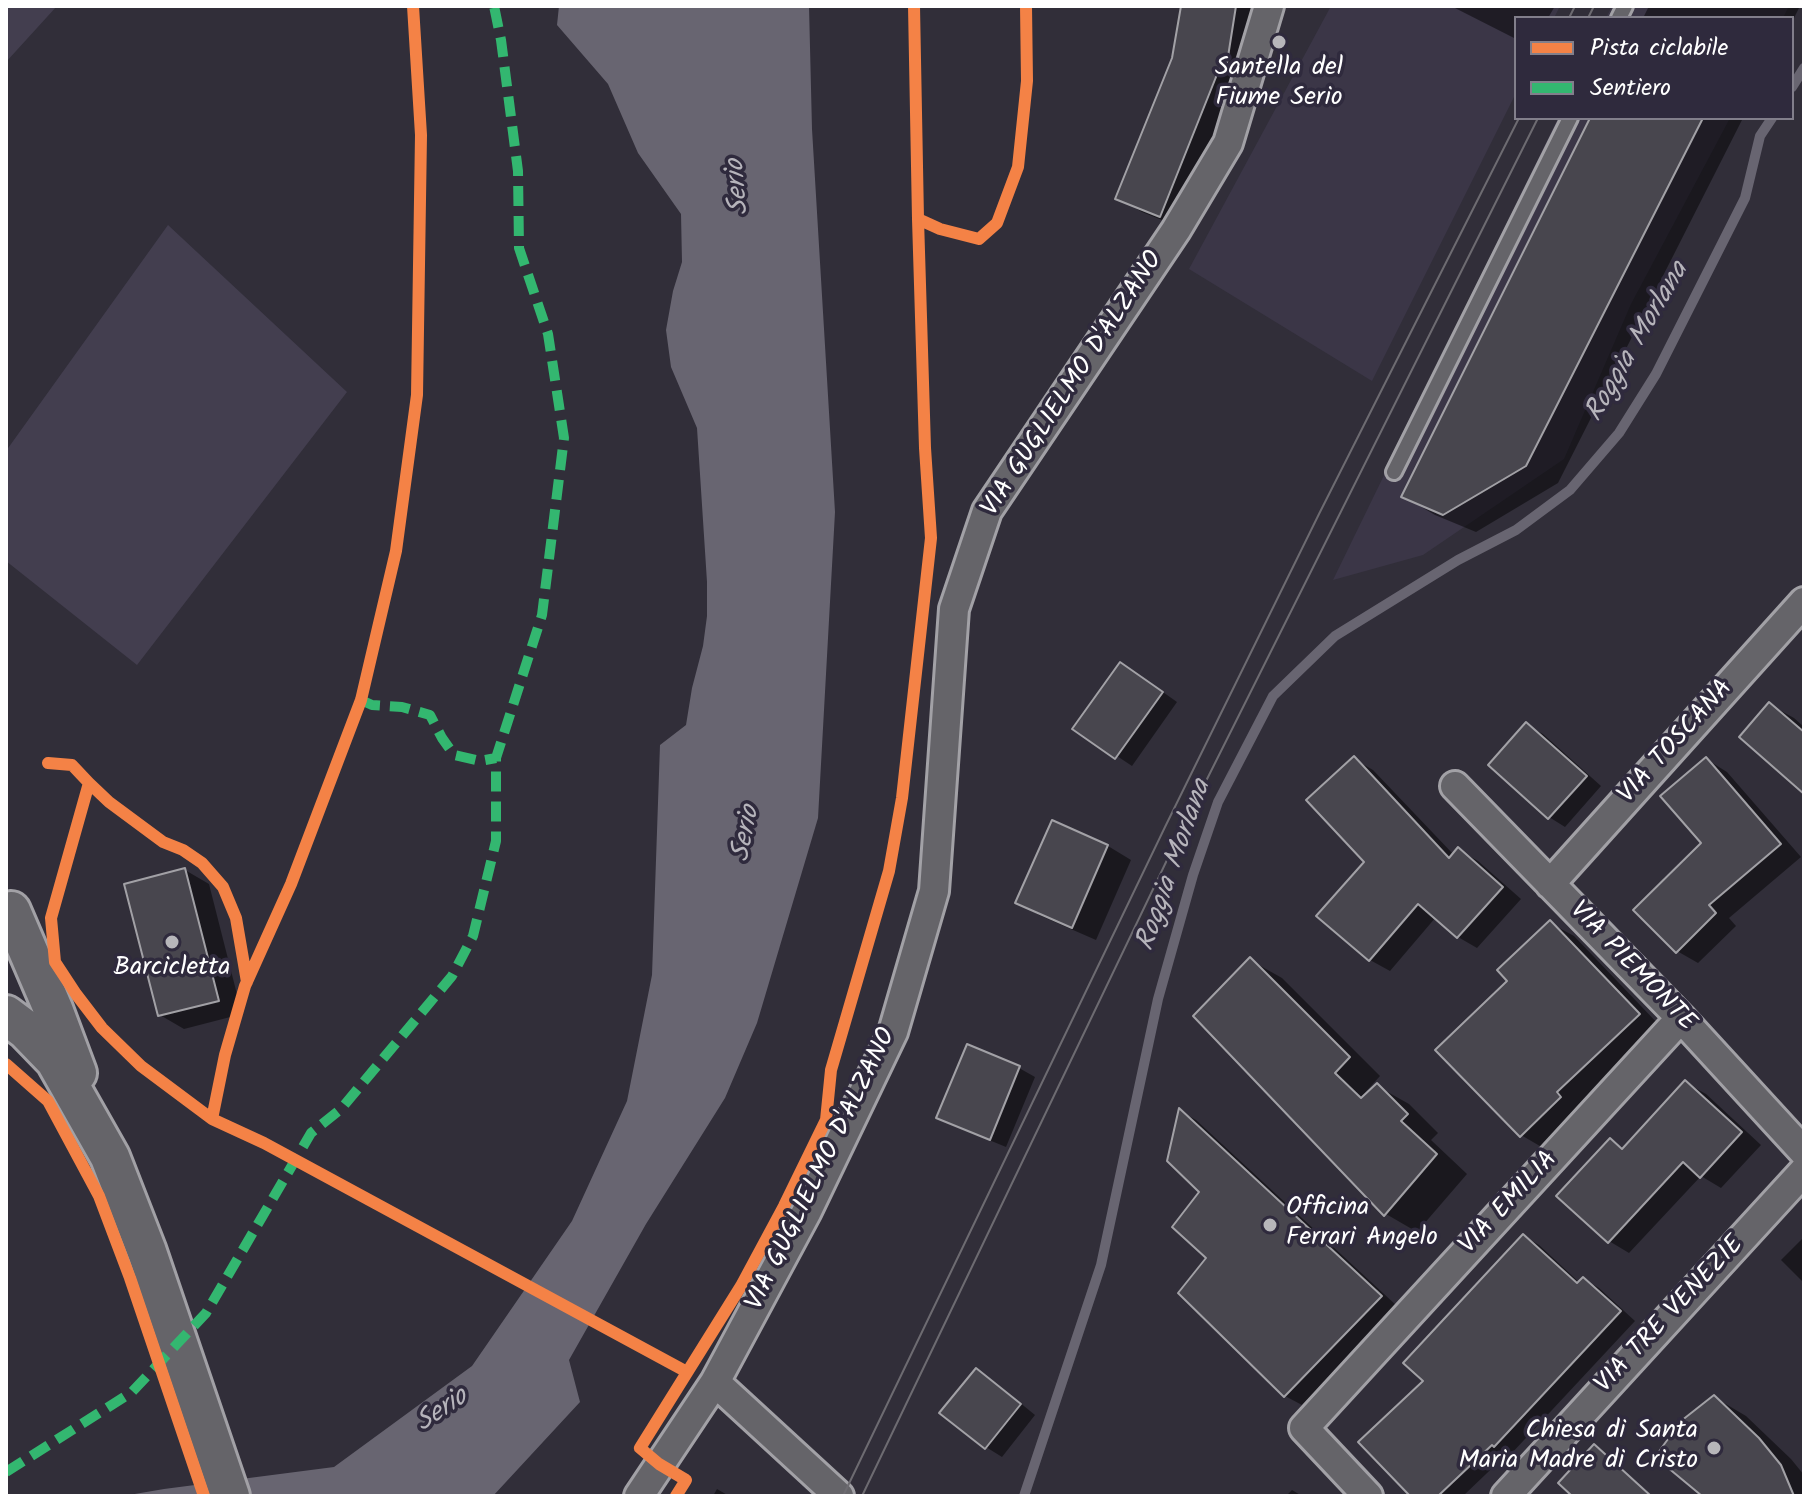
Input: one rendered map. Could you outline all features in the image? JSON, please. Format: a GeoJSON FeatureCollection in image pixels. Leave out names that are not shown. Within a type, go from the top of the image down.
{"type":"FeatureCollection","features":[{"type":"Feature","properties":{"kind":"street","name":"VIA GUGLIELMO D'ALZANO"},"geometry":{"type":"LineString","coordinates":[[639,1496],[715,1382],[807,1211],[893,1032],[934,891],[954,609],[987,511],[1176,230],[1228,143],[1269,6]]}},
{"type":"Feature","properties":{"kind":"street","name":"VIA TOSCANA"},"geometry":{"type":"LineString","coordinates":[[1550,884],[1804,602]]}},
{"type":"Feature","properties":{"kind":"street","name":"VIA PIEMONTE"},"geometry":{"type":"LineString","coordinates":[[1455,786],[1681,1018],[1804,1152]]}},
{"type":"Feature","properties":{"kind":"street"},"geometry":{"type":"LineString","coordinates":[[8,915],[53,1009],[147,1252],[230,1496]]}},
{"type":"Feature","properties":{"kind":"street"},"geometry":{"type":"LineString","coordinates":[[6,1015],[26,1030],[55,1060],[110,1157]]}},
{"type":"Feature","properties":{"kind":"street","name":"VIA EMILIA"},"geometry":{"type":"LineString","coordinates":[[1368,1496],[1304,1428],[1681,1018]]}},
{"type":"Feature","properties":{"kind":"street","name":"VIA TRE VENEZIE"},"geometry":{"type":"LineString","coordinates":[[1506,1496],[1804,1171]]}},
{"type":"Feature","properties":{"kind":"street"},"geometry":{"type":"LineString","coordinates":[[715,1382],[839,1496]]}},
{"type":"Feature","properties":{"kind":"lane"},"geometry":{"type":"LineString","coordinates":[[1394,472],[1569,120]]}},
{"type":"Feature","properties":{"kind":"shaded area"},"geometry":{"type":"Polygon","coordinates":[[[6,6],[57,6],[6,62],[6,6]]]}},
{"type":"Feature","properties":{"kind":"shaded area"},"geometry":{"type":"Polygon","coordinates":[[[1331,6],[1560,6],[1555,16],[1514,16],[1514,97],[1372,381],[1189,269],[1331,6]]]}},
{"type":"Feature","properties":{"kind":"shaded area"},"geometry":{"type":"Polygon","coordinates":[[[1612,6],[1789,6],[1784,16],[1607,16],[1612,6]]]}},
{"type":"Feature","properties":{"kind":"shaded area"},"geometry":{"type":"Polygon","coordinates":[[[1557,120],[1729,120],[1631,304],[1564,459],[1423,555],[1333,580],[1557,120]]]}},
{"type":"Feature","properties":{"kind":"shaded area"},"geometry":{"type":"Polygon","coordinates":[[[168,225],[347,392],[137,665],[6,561],[6,451],[168,225]]]}},
{"type":"Feature","properties":{"kind":"water","name":"Serio"},"geometry":{"type":"Polygon","coordinates":[[[559,6],[809,6],[812,129],[835,512],[818,818],[757,1023],[725,1098],[646,1224],[569,1360],[580,1402],[493,1496],[123,1496],[334,1467],[472,1366],[572,1221],[627,1101],[652,975],[660,745],[686,725],[703,646],[707,582],[697,428],[671,367],[666,330],[682,262],[681,214],[638,153],[608,84],[557,25],[559,6]]]}},
{"type":"Feature","properties":{"kind":"building"},"geometry":{"type":"Polygon","coordinates":[[[1181,6],[1236,6],[1227,63],[1222,62],[1160,217],[1115,199],[1172,58],[1181,6]]]}},
{"type":"Feature","properties":{"kind":"building"},"geometry":{"type":"Polygon","coordinates":[[[1589,120],[1702,120],[1526,466],[1443,515],[1401,497],[1589,120]]]}},
{"type":"Feature","properties":{"kind":"building"},"geometry":{"type":"Polygon","coordinates":[[[1120,662],[1163,692],[1115,759],[1072,729],[1120,662]]]}},
{"type":"Feature","properties":{"kind":"building"},"geometry":{"type":"Polygon","coordinates":[[[1769,702],[1804,732],[1804,794],[1739,737],[1769,702]]]}},
{"type":"Feature","properties":{"kind":"building"},"geometry":{"type":"Polygon","coordinates":[[[1526,722],[1587,776],[1548,819],[1488,765],[1526,722]]]}},
{"type":"Feature","properties":{"kind":"building"},"geometry":{"type":"Polygon","coordinates":[[[1354,756],[1449,858],[1458,847],[1503,887],[1457,938],[1418,904],[1369,961],[1316,916],[1364,862],[1306,800],[1354,756]]]}},
{"type":"Feature","properties":{"kind":"building"},"geometry":{"type":"Polygon","coordinates":[[[1706,757],[1781,844],[1709,905],[1716,913],[1676,953],[1633,910],[1701,843],[1660,796],[1706,757]]]}},
{"type":"Feature","properties":{"kind":"building"},"geometry":{"type":"Polygon","coordinates":[[[1052,820],[1108,845],[1072,928],[1015,903],[1052,820]]]}},
{"type":"Feature","properties":{"kind":"building","name":"Barcicletta"},"geometry":{"type":"Polygon","coordinates":[[[185,868],[219,1001],[158,1016],[124,884],[185,868]]]}},
{"type":"Feature","properties":{"kind":"building"},"geometry":{"type":"Polygon","coordinates":[[[1550,920],[1640,1014],[1557,1092],[1561,1097],[1520,1137],[1435,1050],[1507,981],[1497,970],[1550,920]]]}},
{"type":"Feature","properties":{"kind":"building"},"geometry":{"type":"Polygon","coordinates":[[[1250,957],[1350,1057],[1335,1073],[1361,1098],[1377,1083],[1408,1114],[1401,1121],[1437,1154],[1384,1216],[1193,1016],[1250,957]]]}},
{"type":"Feature","properties":{"kind":"building"},"geometry":{"type":"Polygon","coordinates":[[[967,1044],[1020,1066],[990,1140],[936,1118],[967,1044]]]}},
{"type":"Feature","properties":{"kind":"building"},"geometry":{"type":"Polygon","coordinates":[[[1685,1080],[1742,1132],[1700,1178],[1683,1162],[1608,1243],[1556,1196],[1610,1138],[1622,1149],[1685,1080]]]}},
{"type":"Feature","properties":{"kind":"building"},"geometry":{"type":"Polygon","coordinates":[[[1179,1108],[1382,1296],[1284,1397],[1178,1293],[1206,1258],[1172,1227],[1199,1192],[1167,1161],[1179,1108]]]}},
{"type":"Feature","properties":{"kind":"building"},"geometry":{"type":"Polygon","coordinates":[[[1523,1234],[1577,1283],[1583,1277],[1621,1311],[1494,1447],[1492,1445],[1438,1496],[1410,1496],[1358,1442],[1423,1381],[1403,1363],[1523,1234]]]}},
{"type":"Feature","properties":{"kind":"building"},"geometry":{"type":"Polygon","coordinates":[[[976,1368],[1021,1404],[985,1449],[939,1413],[976,1368]]]}},
{"type":"Feature","properties":{"kind":"building","name":"Chiesa di Santa Maria Madre di Cristo"},"geometry":{"type":"Polygon","coordinates":[[[1714,1395],[1759,1438],[1781,1465],[1794,1496],[1702,1496],[1655,1457],[1681,1421],[1714,1395]]]}},
{"type":"Feature","properties":{"kind":"building"},"geometry":{"type":"Polygon","coordinates":[[[1594,1444],[1651,1496],[1572,1496],[1558,1483],[1594,1444]]]}},
{"type":"Feature","properties":{"kind":"waterway","name":"Roggia Morlana"},"geometry":{"type":"LineString","coordinates":[[1794,84],[1804,68]]}},
{"type":"Feature","properties":{"kind":"waterway","name":"Roggia Morlana"},"geometry":{"type":"LineString","coordinates":[[1024,1496],[1101,1265],[1158,999],[1193,875],[1218,802],[1273,696],[1335,636],[1458,560],[1516,530],[1570,490],[1619,433],[1656,374],[1745,198],[1760,136],[1771,120]]}},
{"type":"Feature","properties":{"kind":"tram line"},"geometry":{"type":"LineString","coordinates":[[1570,16],[1575,6]]}},
{"type":"Feature","properties":{"kind":"tram line"},"geometry":{"type":"LineString","coordinates":[[1589,16],[1594,6]]}},
{"type":"Feature","properties":{"kind":"tram line"},"geometry":{"type":"LineString","coordinates":[[843,1496],[1165,827],[1518,120]]}},
{"type":"Feature","properties":{"kind":"tram line"},"geometry":{"type":"LineString","coordinates":[[862,1496],[1179,835],[1537,120]]}},
{"type":"Feature","properties":{"kind":"marked path"},"geometry":{"type":"LineString","coordinates":[[6,1472],[132,1392],[206,1313],[311,1133],[341,1109],[452,976],[473,936],[496,841],[496,758],[542,615],[564,438],[548,334],[519,248],[518,171],[494,6]]}},
{"type":"Feature","properties":{"kind":"marked path"},"geometry":{"type":"LineString","coordinates":[[361,700],[372,705],[402,707],[430,715],[454,755],[480,761],[496,758]]}},
{"type":"Feature","properties":{"kind":"cycle path"},"geometry":{"type":"LineString","coordinates":[[212,1119],[225,1055],[245,986],[291,884],[361,700],[396,551],[417,395],[421,135],[413,6]]}},
{"type":"Feature","properties":{"kind":"cycle path"},"geometry":{"type":"LineString","coordinates":[[676,1496],[686,1480],[640,1448],[741,1286],[826,1120],[831,1070],[889,871],[902,798],[931,538],[925,448],[914,6]]}},
{"type":"Feature","properties":{"kind":"cycle path"},"geometry":{"type":"LineString","coordinates":[[918,219],[940,229],[979,239],[997,223],[1018,167],[1027,81],[1026,6]]}},
{"type":"Feature","properties":{"kind":"cycle path"},"geometry":{"type":"LineString","coordinates":[[48,763],[72,765],[89,783],[51,918],[55,962],[102,1028],[141,1066],[212,1119],[264,1143],[687,1372]]}},
{"type":"Feature","properties":{"kind":"cycle path"},"geometry":{"type":"LineString","coordinates":[[89,783],[163,842],[183,850],[202,863],[223,887],[236,918],[247,982]]}},
{"type":"Feature","properties":{"kind":"cycle path"},"geometry":{"type":"LineString","coordinates":[[6,1064],[48,1101],[99,1196],[204,1496]]}},
{"type":"Feature","properties":{"kind":"place","name":"Santella del Fiume Serio"},"geometry":{"type":"Point","coordinates":[1279,42]}},
{"type":"Feature","properties":{"kind":"place","name":"Barcicletta"},"geometry":{"type":"Point","coordinates":[172,942]}},
{"type":"Feature","properties":{"kind":"place","name":"Officina Ferrari Angelo"},"geometry":{"type":"Point","coordinates":[1270,1225]}},
{"type":"Feature","properties":{"kind":"place","name":"Chiesa di Santa Maria Madre di Cristo"},"geometry":{"type":"Point","coordinates":[1714,1448]}}]}
